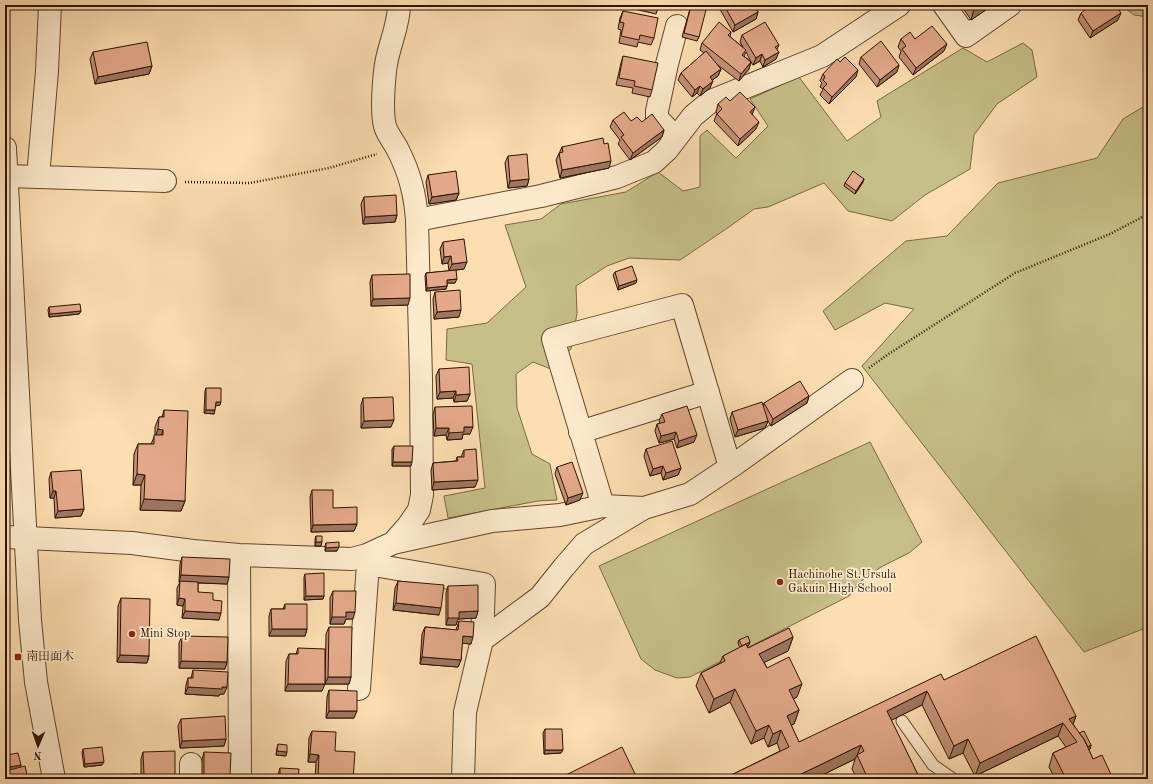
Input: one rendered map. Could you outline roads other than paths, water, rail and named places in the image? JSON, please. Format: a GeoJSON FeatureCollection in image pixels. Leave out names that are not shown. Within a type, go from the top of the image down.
{"type":"FeatureCollection","features":[{"type":"Feature","properties":{"kind":"street"},"geometry":{"type":"LineString","coordinates":[[38,177],[47,71],[50,5]]}},
{"type":"Feature","properties":{"kind":"street"},"geometry":{"type":"LineString","coordinates":[[368,560],[393,543],[408,526],[418,510],[422,495],[421,379],[417,220],[415,197],[410,179],[397,148],[385,126],[383,98],[386,60],[400,5]]}},
{"type":"Feature","properties":{"kind":"street"},"geometry":{"type":"LineString","coordinates":[[417,220],[541,196],[617,177],[654,162],[667,150],[693,116],[711,101],[822,56],[899,5]]}},
{"type":"Feature","properties":{"kind":"street"},"geometry":{"type":"LineString","coordinates":[[944,5],[966,36],[1010,5]]}},
{"type":"Feature","properties":{"kind":"street"},"geometry":{"type":"LineString","coordinates":[[676,138],[657,118],[657,111],[677,26]]}},
{"type":"Feature","properties":{"kind":"street"},"geometry":{"type":"LineString","coordinates":[[5,148],[7,176],[6,211],[30,620],[36,682],[54,779]]}},
{"type":"Feature","properties":{"kind":"street"},"geometry":{"type":"LineString","coordinates":[[7,176],[165,181]]}},
{"type":"Feature","properties":{"kind":"street"},"geometry":{"type":"LineString","coordinates":[[603,506],[553,339],[682,305],[730,467]]}},
{"type":"Feature","properties":{"kind":"street"},"geometry":{"type":"LineString","coordinates":[[482,640],[540,597],[584,544],[644,508],[690,494],[852,380]]}},
{"type":"Feature","properties":{"kind":"street"},"geometry":{"type":"LineString","coordinates":[[580,432],[708,392]]}},
{"type":"Feature","properties":{"kind":"street"},"geometry":{"type":"LineString","coordinates":[[393,543],[492,521],[560,515],[603,506],[644,508]]}},
{"type":"Feature","properties":{"kind":"street"},"geometry":{"type":"LineString","coordinates":[[5,537],[132,543],[239,555],[368,560],[484,584],[482,640],[466,712],[463,779]]}},
{"type":"Feature","properties":{"kind":"street"},"geometry":{"type":"LineString","coordinates":[[239,555],[240,779]]}},
{"type":"Feature","properties":{"kind":"street"},"geometry":{"type":"LineString","coordinates":[[360,689],[368,560]]}},
{"type":"Feature","properties":{"kind":"lane"},"geometry":{"type":"LineString","coordinates":[[902,721],[933,766],[953,779]]}},
{"type":"Feature","properties":{"kind":"place","name":"Hachinohe St.Ursula Gakuin High School"},"geometry":{"type":"Point","coordinates":[780,582]}},
{"type":"Feature","properties":{"kind":"place","name":"Mini Stop"},"geometry":{"type":"Point","coordinates":[132,634]}},
{"type":"Feature","properties":{"kind":"place","name":"南田面木"},"geometry":{"type":"Point","coordinates":[18,657]}}]}
